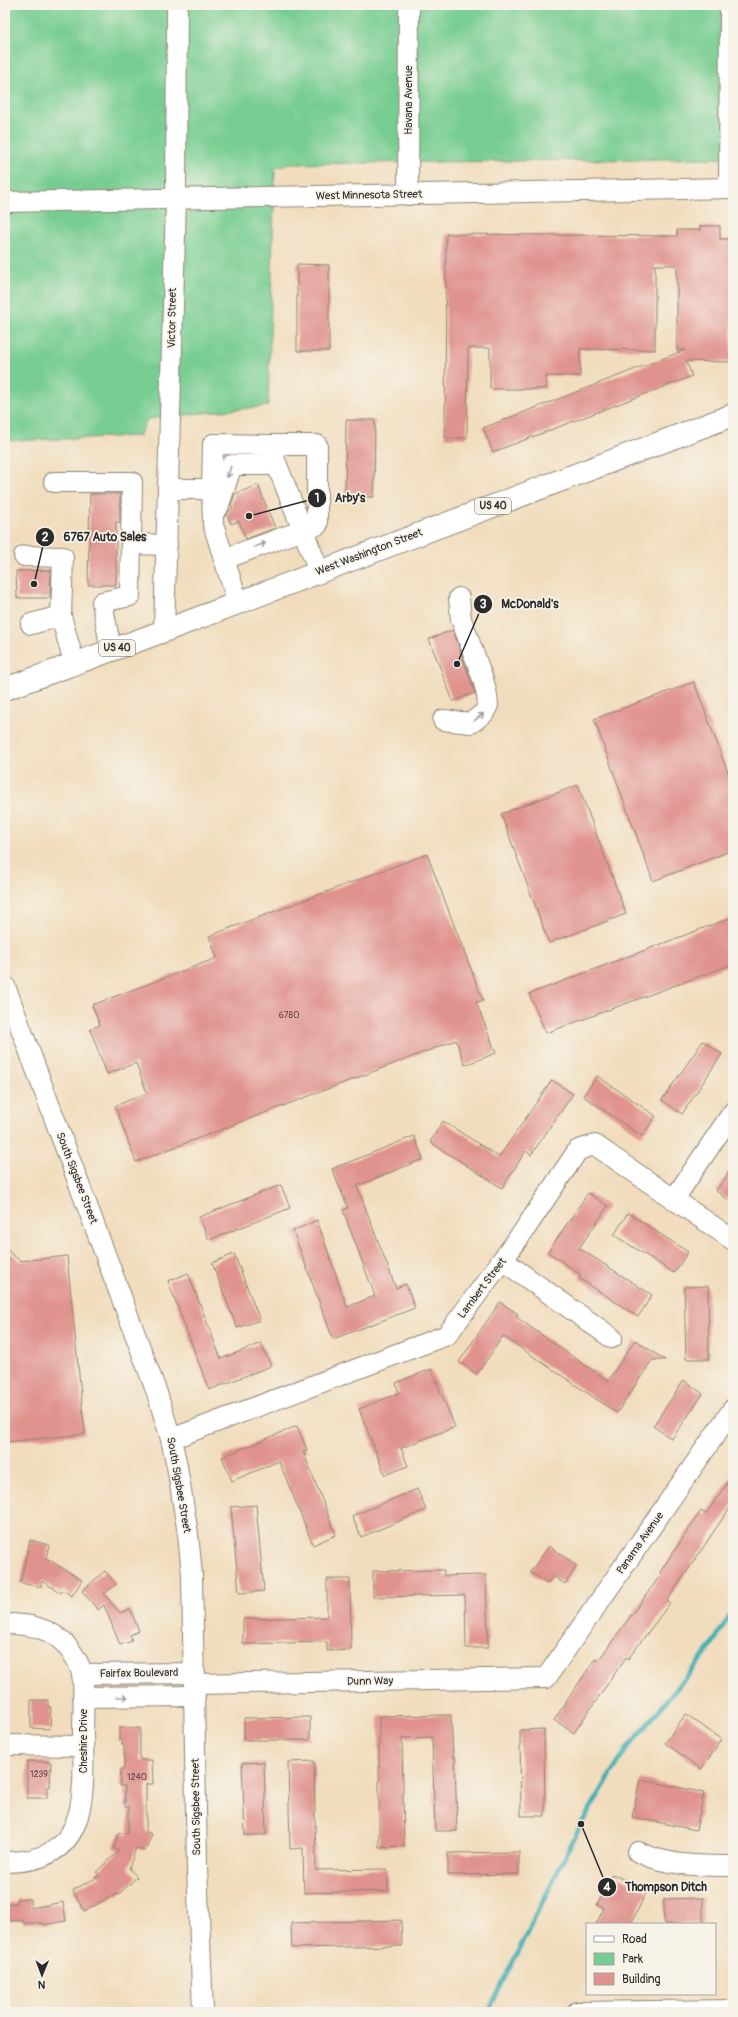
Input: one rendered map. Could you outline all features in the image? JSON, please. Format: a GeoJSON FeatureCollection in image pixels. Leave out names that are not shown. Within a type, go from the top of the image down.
{"type":"FeatureCollection","features":[{"type":"Feature","properties":{"kind":"main road","name":"West Washington Street"},"geometry":{"type":"LineString","coordinates":[[5,689],[164,631],[733,415]]}},
{"type":"Feature","properties":{"kind":"street","name":"Victor Street"},"geometry":{"type":"LineString","coordinates":[[164,631],[176,199],[177,5]]}},
{"type":"Feature","properties":{"kind":"street","name":"Havana Avenue"},"geometry":{"type":"LineString","coordinates":[[408,195],[409,5]]}},
{"type":"Feature","properties":{"kind":"street"},"geometry":{"type":"LineString","coordinates":[[730,5],[731,188]]}},
{"type":"Feature","properties":{"kind":"street","name":"West Minnesota Street"},"geometry":{"type":"LineString","coordinates":[[5,202],[731,188]]}},
{"type":"Feature","properties":{"kind":"street"},"geometry":{"type":"LineString","coordinates":[[224,559],[316,525],[317,445],[213,444],[213,524],[224,559],[238,602]]}},
{"type":"Feature","properties":{"kind":"street"},"geometry":{"type":"LineString","coordinates":[[269,445],[319,571]]}},
{"type":"Feature","properties":{"kind":"street"},"geometry":{"type":"LineString","coordinates":[[213,524],[232,465],[277,465]]}},
{"type":"Feature","properties":{"kind":"street"},"geometry":{"type":"LineString","coordinates":[[54,482],[132,482],[130,596],[102,602],[111,650]]}},
{"type":"Feature","properties":{"kind":"street"},"geometry":{"type":"LineString","coordinates":[[168,489],[212,489]]}},
{"type":"Feature","properties":{"kind":"street"},"geometry":{"type":"LineString","coordinates":[[131,544],[167,545]]}},
{"type":"Feature","properties":{"kind":"street"},"geometry":{"type":"LineString","coordinates":[[24,556],[62,557],[62,616],[74,664]]}},
{"type":"Feature","properties":{"kind":"street"},"geometry":{"type":"LineString","coordinates":[[443,720],[456,723],[471,723],[484,713],[488,705],[483,679],[461,619],[459,598]]}},
{"type":"Feature","properties":{"kind":"street"},"geometry":{"type":"LineString","coordinates":[[31,624],[62,616]]}},
{"type":"Feature","properties":{"kind":"street","name":"South Sigsbee Street"},"geometry":{"type":"LineString","coordinates":[[5,986],[149,1367],[171,1439],[183,1501],[191,1563],[195,1684],[197,1867],[203,2012]]}},
{"type":"Feature","properties":{"kind":"street"},"geometry":{"type":"LineString","coordinates":[[674,1199],[733,1112]]}},
{"type":"Feature","properties":{"kind":"street","name":"Lambert Street"},"geometry":{"type":"LineString","coordinates":[[171,1439],[447,1335],[502,1260],[578,1150],[595,1146],[733,1240]]}},
{"type":"Feature","properties":{"kind":"street"},"geometry":{"type":"LineString","coordinates":[[502,1260],[612,1338]]}},
{"type":"Feature","properties":{"kind":"street","name":"Panama Avenue"},"geometry":{"type":"LineString","coordinates":[[546,1678],[733,1409]]}},
{"type":"Feature","properties":{"kind":"street","name":"Cheshire Drive"},"geometry":{"type":"LineString","coordinates":[[5,1624],[34,1625],[55,1636],[70,1650],[82,1674],[83,1746],[83,1796],[81,1810],[72,1832],[57,1848],[36,1860],[20,1863],[5,1862]]}},
{"type":"Feature","properties":{"kind":"street","name":"Fairfax Boulevard"},"geometry":{"type":"LineString","coordinates":[[82,1674],[195,1684]]}},
{"type":"Feature","properties":{"kind":"street","name":"Dunn Way"},"geometry":{"type":"LineString","coordinates":[[195,1684],[546,1678]]}},
{"type":"Feature","properties":{"kind":"street"},"geometry":{"type":"LineString","coordinates":[[82,1697],[195,1684]]}},
{"type":"Feature","properties":{"kind":"street"},"geometry":{"type":"LineString","coordinates":[[5,1744],[83,1746]]}},
{"type":"Feature","properties":{"kind":"street"},"geometry":{"type":"LineString","coordinates":[[638,1852],[653,1859],[681,1864],[733,1866]]}},
{"type":"Feature","properties":{"kind":"street"},"geometry":{"type":"LineString","coordinates":[[577,2012],[733,2010]]}},
{"type":"Feature","properties":{"kind":"green space"},"geometry":{"type":"Polygon","coordinates":[[[5,5],[733,5],[733,158],[289,164],[275,168],[268,406],[147,419],[139,436],[5,441],[5,5]]]}},
{"type":"Feature","properties":{"kind":"building"},"geometry":{"type":"Polygon","coordinates":[[[700,226],[720,226],[720,239],[733,239],[731,362],[686,361],[692,376],[493,452],[483,428],[685,350],[677,350],[677,265],[655,265],[655,350],[580,349],[580,376],[546,376],[546,389],[490,389],[490,348],[468,348],[467,438],[445,438],[446,234],[677,236],[677,230],[700,230],[700,226]]]}},
{"type":"Feature","properties":{"kind":"building"},"geometry":{"type":"Polygon","coordinates":[[[297,264],[329,265],[329,351],[297,351],[297,264]]]}},
{"type":"Feature","properties":{"kind":"building"},"geometry":{"type":"Polygon","coordinates":[[[346,420],[375,420],[374,497],[345,497],[346,420]]]}},
{"type":"Feature","properties":{"kind":"building"},"geometry":{"type":"Polygon","coordinates":[[[258,485],[275,528],[246,539],[239,521],[231,524],[227,514],[233,508],[231,505],[235,494],[258,485]]]}},
{"type":"Feature","properties":{"kind":"building"},"geometry":{"type":"Polygon","coordinates":[[[90,494],[120,494],[120,522],[116,522],[116,585],[88,585],[90,494]]]}},
{"type":"Feature","properties":{"kind":"building"},"geometry":{"type":"Polygon","coordinates":[[[51,570],[50,598],[17,598],[16,571],[51,570]]]}},
{"type":"Feature","properties":{"kind":"building"},"geometry":{"type":"Polygon","coordinates":[[[453,630],[475,693],[453,701],[429,639],[453,630]]]}},
{"type":"Feature","properties":{"kind":"building"},"geometry":{"type":"Polygon","coordinates":[[[694,682],[733,786],[733,850],[653,881],[594,719],[694,682]]]}},
{"type":"Feature","properties":{"kind":"building"},"geometry":{"type":"Polygon","coordinates":[[[578,785],[626,914],[549,943],[501,814],[578,785]]]}},
{"type":"Feature","properties":{"kind":"building"},"geometry":{"type":"Polygon","coordinates":[[[427,854],[483,1001],[476,1002],[496,1053],[465,1065],[456,1040],[136,1162],[115,1106],[147,1093],[136,1063],[107,1074],[90,1029],[100,1025],[92,1005],[217,958],[209,936],[427,854]]]}},
{"type":"Feature","properties":{"kind":"building"},"geometry":{"type":"Polygon","coordinates":[[[733,917],[733,964],[546,1033],[529,994],[733,917]]]}},
{"type":"Feature","properties":{"kind":"building"},"geometry":{"type":"Polygon","coordinates":[[[703,1041],[722,1054],[682,1114],[662,1100],[703,1041]]]}},
{"type":"Feature","properties":{"kind":"building"},"geometry":{"type":"Polygon","coordinates":[[[597,1076],[656,1116],[642,1136],[583,1096],[597,1076]]]}},
{"type":"Feature","properties":{"kind":"building"},"geometry":{"type":"Polygon","coordinates":[[[552,1080],[573,1094],[531,1155],[526,1151],[502,1188],[430,1142],[443,1121],[499,1157],[552,1080]]]}},
{"type":"Feature","properties":{"kind":"building"},"geometry":{"type":"Polygon","coordinates":[[[414,1136],[423,1159],[357,1186],[396,1288],[406,1284],[415,1308],[333,1339],[293,1231],[317,1220],[347,1307],[375,1296],[343,1210],[348,1208],[332,1169],[414,1136]]]}},
{"type":"Feature","properties":{"kind":"building"},"geometry":{"type":"Polygon","coordinates":[[[733,1166],[733,1203],[716,1191],[733,1166]]]}},
{"type":"Feature","properties":{"kind":"building"},"geometry":{"type":"Polygon","coordinates":[[[281,1185],[290,1208],[209,1240],[199,1217],[281,1185]]]}},
{"type":"Feature","properties":{"kind":"building"},"geometry":{"type":"Polygon","coordinates":[[[588,1193],[608,1206],[579,1248],[652,1295],[638,1317],[579,1278],[581,1275],[548,1252],[588,1193]]]}},
{"type":"Feature","properties":{"kind":"building"},"geometry":{"type":"Polygon","coordinates":[[[628,1213],[688,1252],[674,1273],[614,1235],[628,1213]]]}},
{"type":"Feature","properties":{"kind":"building"},"geometry":{"type":"Polygon","coordinates":[[[5,1248],[20,1261],[67,1256],[85,1434],[5,1442],[5,1248]]]}},
{"type":"Feature","properties":{"kind":"building"},"geometry":{"type":"Polygon","coordinates":[[[234,1254],[260,1320],[237,1328],[212,1263],[234,1254]]]}},
{"type":"Feature","properties":{"kind":"building"},"geometry":{"type":"Polygon","coordinates":[[[188,1273],[221,1359],[261,1343],[271,1366],[209,1390],[168,1281],[188,1273]]]}},
{"type":"Feature","properties":{"kind":"building"},"geometry":{"type":"Polygon","coordinates":[[[708,1286],[709,1359],[686,1359],[684,1287],[708,1286]]]}},
{"type":"Feature","properties":{"kind":"building"},"geometry":{"type":"Polygon","coordinates":[[[500,1302],[518,1314],[516,1317],[608,1381],[635,1340],[665,1360],[652,1360],[617,1413],[503,1336],[477,1374],[459,1362],[500,1302]]]}},
{"type":"Feature","properties":{"kind":"building"},"geometry":{"type":"Polygon","coordinates":[[[431,1369],[455,1427],[401,1448],[408,1466],[385,1475],[359,1409],[399,1393],[396,1383],[431,1369]]]}},
{"type":"Feature","properties":{"kind":"building"},"geometry":{"type":"Polygon","coordinates":[[[684,1380],[703,1394],[672,1439],[653,1426],[684,1380]]]}},
{"type":"Feature","properties":{"kind":"building"},"geometry":{"type":"Polygon","coordinates":[[[297,1426],[307,1450],[303,1451],[336,1535],[313,1545],[279,1461],[232,1481],[222,1457],[297,1426]]]}},
{"type":"Feature","properties":{"kind":"building"},"geometry":{"type":"Polygon","coordinates":[[[733,1474],[733,1503],[667,1601],[670,1603],[628,1659],[626,1657],[574,1733],[554,1720],[595,1659],[598,1661],[662,1573],[660,1572],[701,1511],[706,1514],[733,1474]]]}},
{"type":"Feature","properties":{"kind":"building"},"geometry":{"type":"Polygon","coordinates":[[[417,1489],[426,1510],[361,1537],[352,1516],[417,1489]]]}},
{"type":"Feature","properties":{"kind":"building"},"geometry":{"type":"Polygon","coordinates":[[[256,1505],[264,1591],[239,1593],[231,1507],[256,1505]]]}},
{"type":"Feature","properties":{"kind":"building"},"geometry":{"type":"Polygon","coordinates":[[[30,1540],[49,1545],[46,1558],[82,1580],[72,1596],[63,1590],[61,1593],[42,1581],[41,1587],[20,1583],[30,1540]]]}},
{"type":"Feature","properties":{"kind":"building"},"geometry":{"type":"Polygon","coordinates":[[[549,1546],[577,1566],[565,1584],[553,1576],[547,1584],[530,1572],[549,1546]]]}},
{"type":"Feature","properties":{"kind":"building"},"geometry":{"type":"Polygon","coordinates":[[[444,1570],[444,1576],[486,1575],[488,1648],[466,1648],[465,1595],[373,1597],[373,1571],[444,1570]]]}},
{"type":"Feature","properties":{"kind":"building"},"geometry":{"type":"Polygon","coordinates":[[[105,1571],[116,1584],[104,1594],[120,1613],[130,1609],[139,1631],[130,1635],[132,1641],[120,1645],[104,1605],[98,1610],[82,1591],[105,1571]]]}},
{"type":"Feature","properties":{"kind":"building"},"geometry":{"type":"Polygon","coordinates":[[[327,1579],[350,1579],[351,1650],[327,1651],[327,1642],[243,1644],[243,1619],[327,1617],[327,1579]]]}},
{"type":"Feature","properties":{"kind":"building"},"geometry":{"type":"Polygon","coordinates":[[[31,1700],[48,1700],[48,1707],[51,1707],[50,1729],[31,1728],[31,1700]]]}},
{"type":"Feature","properties":{"kind":"building"},"geometry":{"type":"Polygon","coordinates":[[[686,1714],[722,1740],[701,1769],[665,1743],[686,1714]]]}},
{"type":"Feature","properties":{"kind":"building"},"geometry":{"type":"Polygon","coordinates":[[[451,1715],[453,1757],[455,1757],[457,1831],[435,1831],[432,1737],[402,1738],[404,1846],[379,1847],[379,1716],[451,1715]]]}},
{"type":"Feature","properties":{"kind":"building"},"geometry":{"type":"Polygon","coordinates":[[[310,1717],[310,1740],[244,1740],[244,1718],[310,1717]]]}},
{"type":"Feature","properties":{"kind":"building"},"geometry":{"type":"Polygon","coordinates":[[[119,1728],[140,1728],[140,1760],[152,1760],[153,1784],[146,1784],[146,1832],[152,1834],[145,1851],[136,1848],[129,1868],[137,1877],[118,1895],[117,1894],[84,1911],[73,1890],[100,1876],[96,1872],[119,1851],[113,1848],[120,1832],[128,1834],[128,1812],[130,1807],[125,1807],[125,1786],[120,1786],[121,1769],[124,1769],[124,1745],[122,1745],[122,1740],[119,1740],[119,1728]]]}},
{"type":"Feature","properties":{"kind":"building"},"geometry":{"type":"Polygon","coordinates":[[[544,1729],[545,1816],[521,1816],[520,1730],[544,1729]]]}},
{"type":"Feature","properties":{"kind":"building"},"geometry":{"type":"Polygon","coordinates":[[[27,1761],[51,1762],[50,1787],[47,1787],[47,1798],[27,1798],[27,1761]]]}},
{"type":"Feature","properties":{"kind":"building"},"geometry":{"type":"Polygon","coordinates":[[[314,1761],[316,1870],[387,1869],[388,1891],[304,1893],[303,1848],[290,1849],[288,1762],[314,1761]]]}},
{"type":"Feature","properties":{"kind":"building"},"geometry":{"type":"Polygon","coordinates":[[[264,1762],[266,1835],[245,1835],[242,1763],[264,1762]]]}},
{"type":"Feature","properties":{"kind":"building"},"geometry":{"type":"Polygon","coordinates":[[[640,1779],[704,1793],[696,1830],[632,1817],[640,1779]]]}},
{"type":"Feature","properties":{"kind":"building"},"geometry":{"type":"Polygon","coordinates":[[[519,1852],[519,1874],[448,1875],[448,1853],[519,1852]]]}},
{"type":"Feature","properties":{"kind":"building"},"geometry":{"type":"Polygon","coordinates":[[[612,1874],[647,1891],[631,1923],[596,1923],[604,1908],[597,1905],[612,1874]]]}},
{"type":"Feature","properties":{"kind":"building"},"geometry":{"type":"Polygon","coordinates":[[[703,1898],[703,1923],[664,1923],[664,1899],[703,1898]]]}},
{"type":"Feature","properties":{"kind":"building"},"geometry":{"type":"Polygon","coordinates":[[[17,1899],[31,1899],[31,1908],[63,1902],[66,1921],[43,1925],[43,1923],[23,1923],[23,1920],[7,1921],[6,1904],[17,1903],[17,1899]]]}},
{"type":"Feature","properties":{"kind":"building"},"geometry":{"type":"Polygon","coordinates":[[[401,1920],[402,1946],[292,1948],[291,1923],[401,1920]]]}},
{"type":"Feature","properties":{"kind":"waterway"},"geometry":{"type":"LineString","coordinates":[[488,2012],[581,1824],[626,1750],[710,1648],[733,1610]]}},
{"type":"Feature","properties":{"kind":"place","name":"Arby's"},"geometry":{"type":"Point","coordinates":[249,516]}},
{"type":"Feature","properties":{"kind":"place","name":"6767 Auto Sales"},"geometry":{"type":"Point","coordinates":[34,584]}},
{"type":"Feature","properties":{"kind":"place","name":"McDonald's"},"geometry":{"type":"Point","coordinates":[457,664]}},
{"type":"Feature","properties":{"kind":"place","name":"Thompson Ditch"},"geometry":{"type":"Point","coordinates":[581,1824]}}]}
